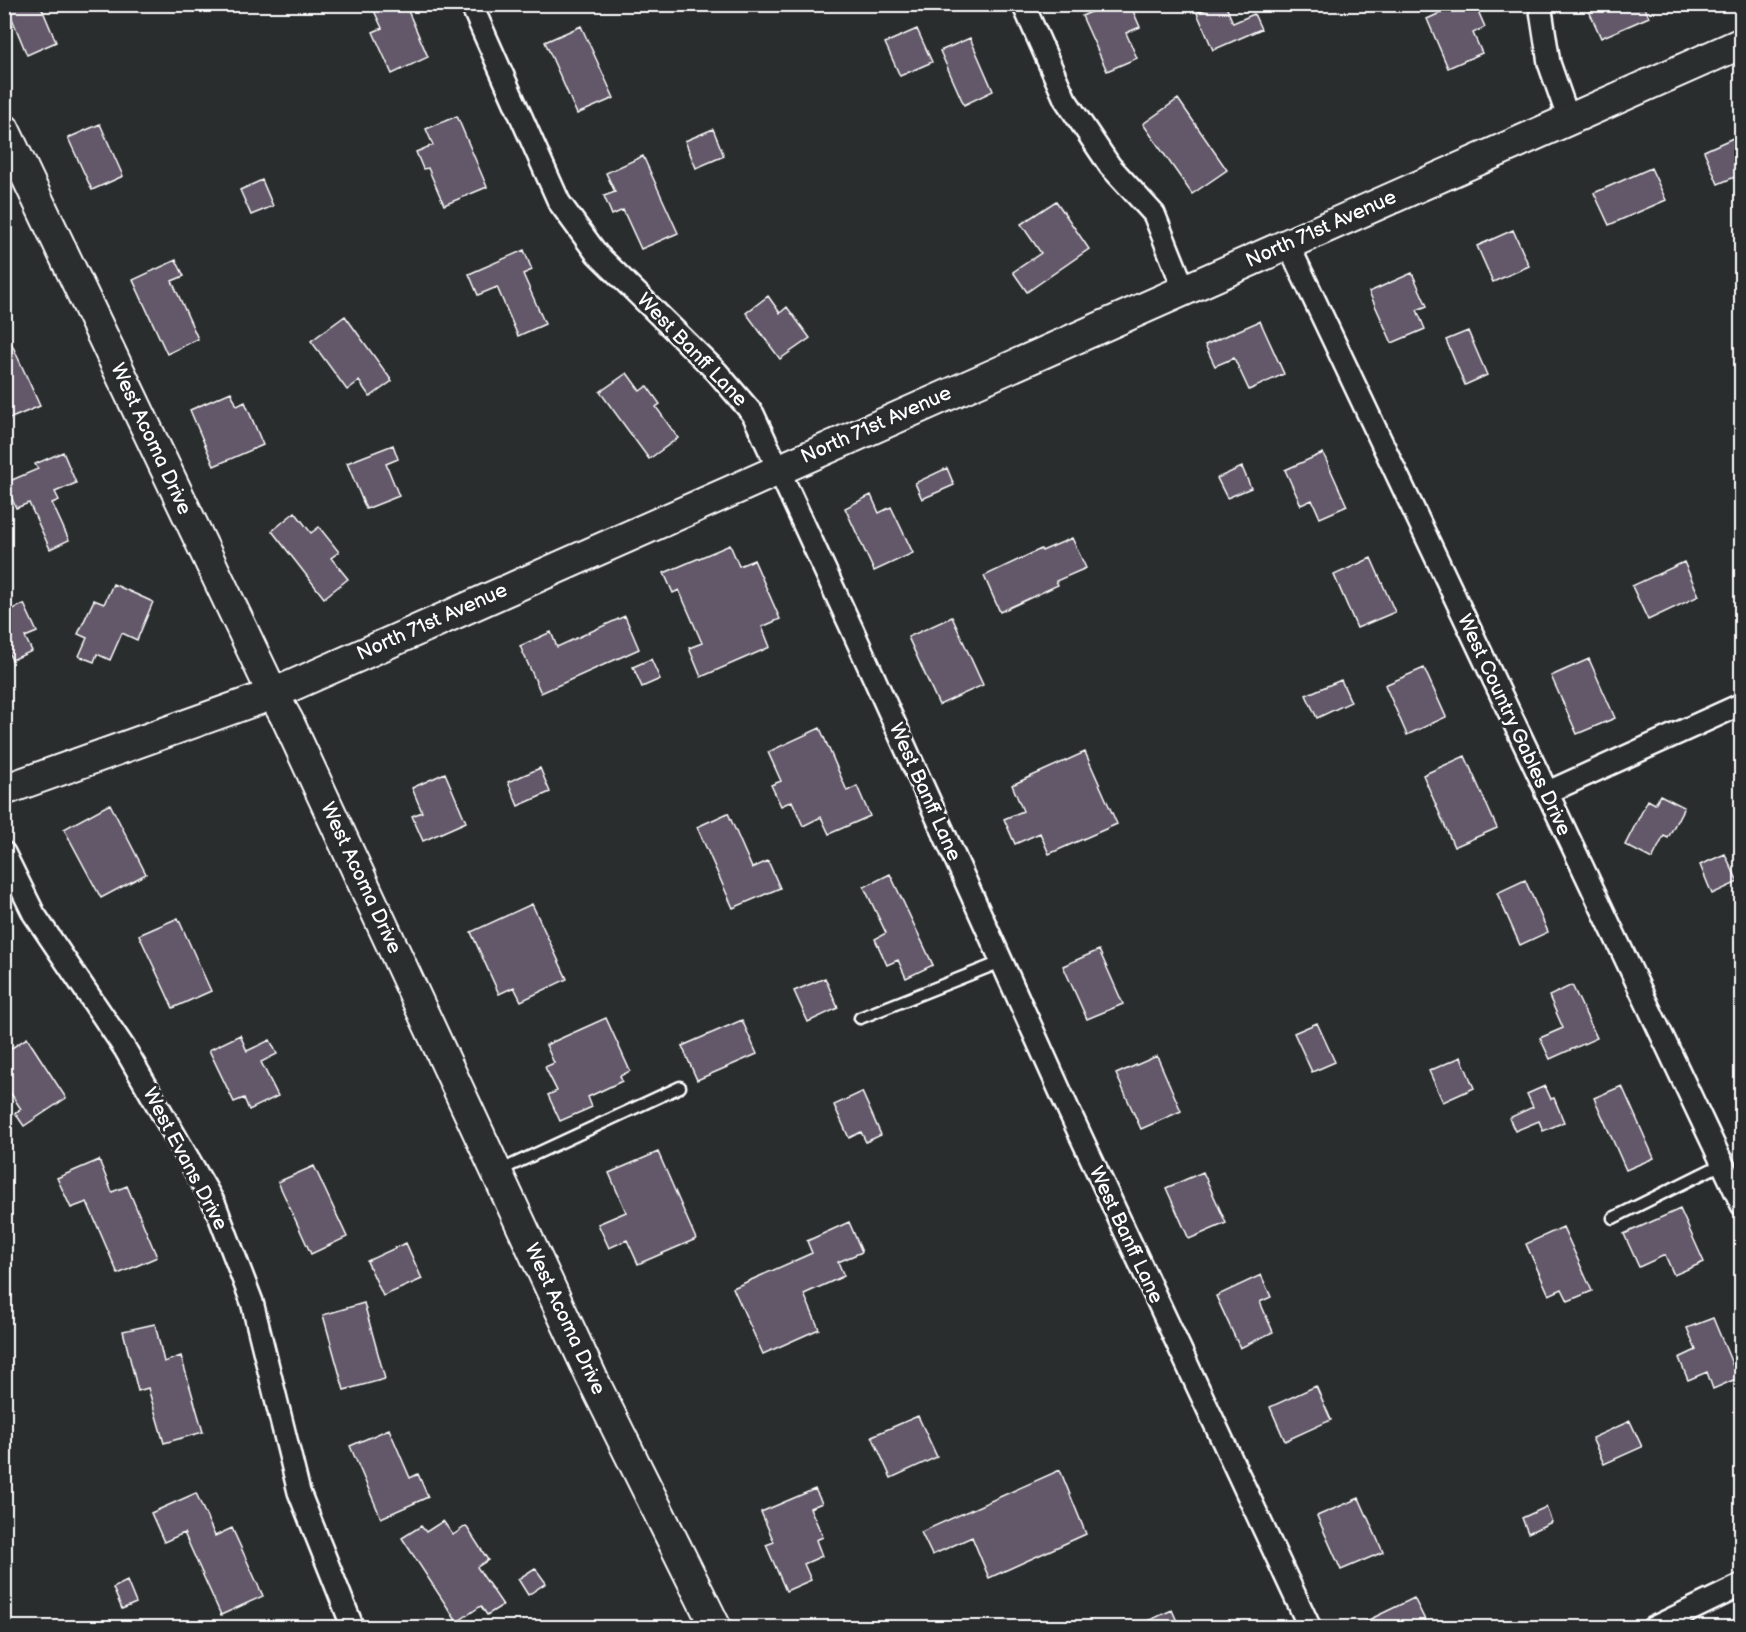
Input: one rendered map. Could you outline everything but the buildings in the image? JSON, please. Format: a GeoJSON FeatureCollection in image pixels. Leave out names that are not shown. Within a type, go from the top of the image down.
{"type":"FeatureCollection","features":[{"type":"Feature","properties":{"kind":"street","name":"West Banff Lane"},"geometry":{"type":"LineString","coordinates":[[471,4],[559,202],[597,254],[717,372],[753,414],[1069,1111],[1310,1628]]}},
{"type":"Feature","properties":{"kind":"street"},"geometry":{"type":"LineString","coordinates":[[1023,4],[1065,99],[1110,166],[1154,214],[1184,289]]}},
{"type":"Feature","properties":{"kind":"street"},"geometry":{"type":"LineString","coordinates":[[1540,4],[1549,63],[1569,120]]}},
{"type":"Feature","properties":{"kind":"street","name":"North 71st Avenue"},"geometry":{"type":"LineString","coordinates":[[4,790],[273,694],[1742,42]]}},
{"type":"Feature","properties":{"kind":"street","name":"West Acoma Drive"},"geometry":{"type":"LineString","coordinates":[[4,129],[273,694],[288,721],[592,1378],[716,1628]]}},
{"type":"Feature","properties":{"kind":"street","name":"West Country Gables Drive"},"geometry":{"type":"LineString","coordinates":[[1288,244],[1742,1205]]}},
{"type":"Feature","properties":{"kind":"street"},"geometry":{"type":"LineString","coordinates":[[1546,793],[1742,704]]}},
{"type":"Feature","properties":{"kind":"street","name":"West Evans Drive"},"geometry":{"type":"LineString","coordinates":[[4,853],[34,914],[125,1049],[215,1204],[252,1302],[299,1491],[353,1628]]}},
{"type":"Feature","properties":{"kind":"street"},"geometry":{"type":"LineString","coordinates":[[1653,1628],[1742,1585]]}},
{"type":"Feature","properties":{"kind":"lane"},"geometry":{"type":"LineString","coordinates":[[860,1018],[1001,962]]}},
{"type":"Feature","properties":{"kind":"lane"},"geometry":{"type":"LineString","coordinates":[[496,1173],[680,1087]]}},
{"type":"Feature","properties":{"kind":"lane"},"geometry":{"type":"LineString","coordinates":[[1613,1218],[1722,1164]]}}]}
